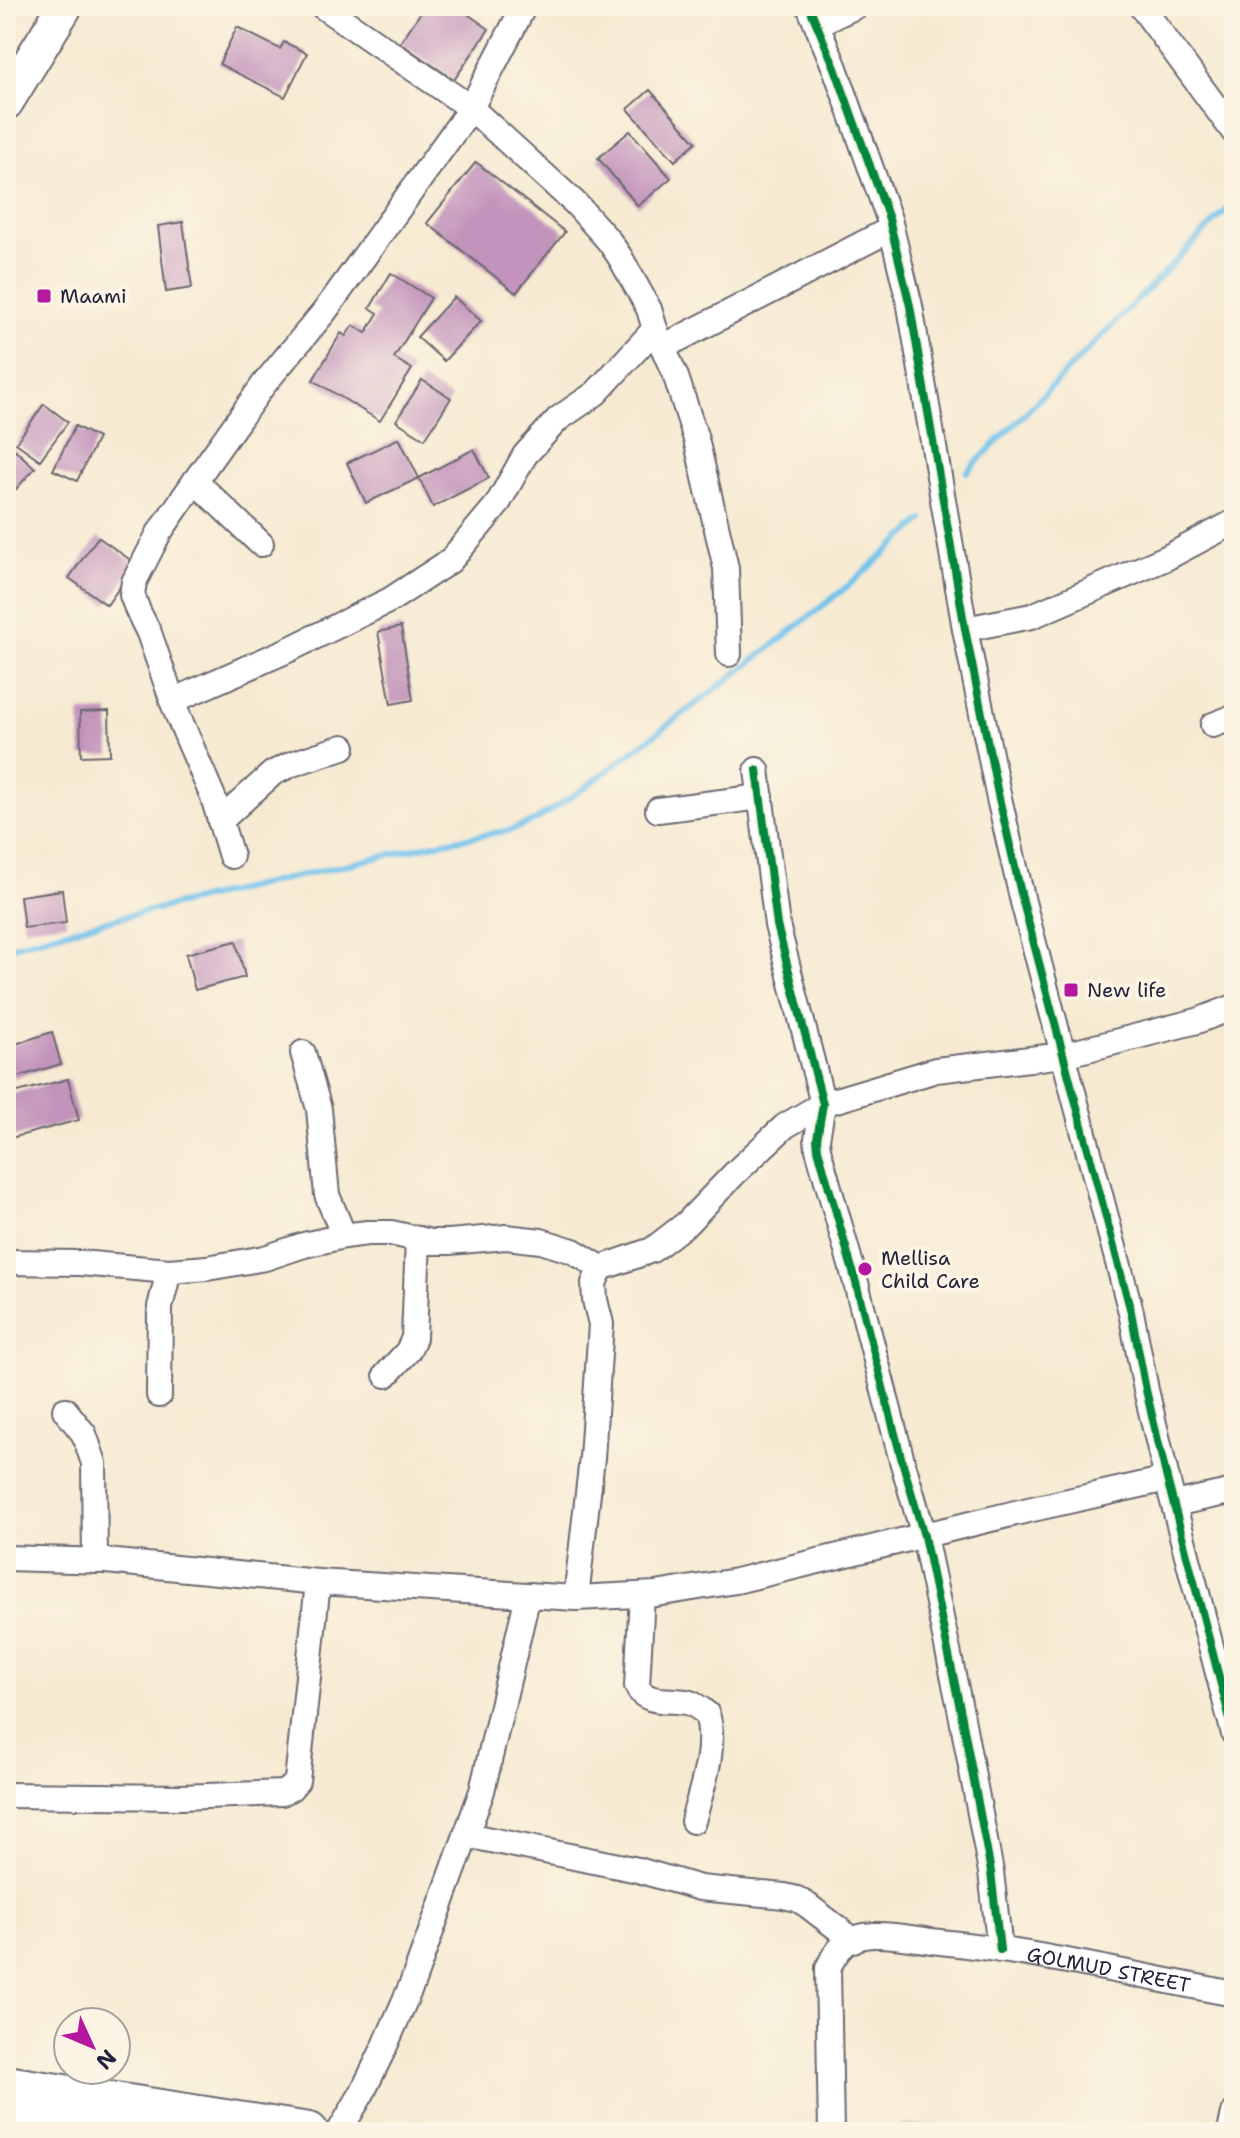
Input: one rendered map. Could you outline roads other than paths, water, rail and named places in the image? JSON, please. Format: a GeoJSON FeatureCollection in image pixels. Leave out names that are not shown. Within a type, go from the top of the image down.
{"type":"FeatureCollection","features":[{"type":"Feature","properties":{"kind":"main road"},"geometry":{"type":"LineString","coordinates":[[6,2085],[309,2132]]}},
{"type":"Feature","properties":{"kind":"main road"},"geometry":{"type":"LineString","coordinates":[[6,2114],[121,2132]]}},
{"type":"Feature","properties":{"kind":"street"},"geometry":{"type":"LineString","coordinates":[[6,102],[65,6]]}},
{"type":"Feature","properties":{"kind":"street"},"geometry":{"type":"LineString","coordinates":[[322,6],[471,108],[576,204],[609,241],[637,285],[676,377],[696,439],[726,568],[729,654]]}},
{"type":"Feature","properties":{"kind":"street"},"geometry":{"type":"LineString","coordinates":[[231,856],[213,797],[132,595],[133,587],[159,533],[195,481],[264,384],[325,311],[471,108],[524,6]]}},
{"type":"Feature","properties":{"kind":"street"},"geometry":{"type":"LineString","coordinates":[[856,6],[813,15],[835,68],[891,229],[910,306],[965,629],[998,794],[1023,902],[1131,1312],[1167,1479],[1234,1734]]}},
{"type":"Feature","properties":{"kind":"street"},"geometry":{"type":"LineString","coordinates":[[1141,6],[1234,132]]}},
{"type":"Feature","properties":{"kind":"street"},"geometry":{"type":"LineString","coordinates":[[172,701],[288,650],[390,600],[450,561],[497,505],[525,455],[558,419],[596,393],[659,338],[891,229]]}},
{"type":"Feature","properties":{"kind":"street"},"geometry":{"type":"LineString","coordinates":[[195,481],[261,544]]}},
{"type":"Feature","properties":{"kind":"street"},"geometry":{"type":"LineString","coordinates":[[965,629],[1032,616],[1166,558],[1234,522]]}},
{"type":"Feature","properties":{"kind":"street"},"geometry":{"type":"LineString","coordinates":[[220,821],[273,773],[343,747]]}},
{"type":"Feature","properties":{"kind":"street"},"geometry":{"type":"LineString","coordinates":[[757,770],[777,925],[823,1104],[818,1149],[924,1536],[991,1872],[1000,1950]]}},
{"type":"Feature","properties":{"kind":"street"},"geometry":{"type":"LineString","coordinates":[[658,810],[761,797]]}},
{"type":"Feature","properties":{"kind":"street"},"geometry":{"type":"LineString","coordinates":[[576,1598],[592,1458],[601,1324],[594,1283],[601,1268],[652,1250],[687,1223],[785,1126],[823,1104],[936,1070],[1064,1055],[1197,1021],[1234,1007]]}},
{"type":"Feature","properties":{"kind":"street"},"geometry":{"type":"LineString","coordinates":[[303,1053],[319,1109],[327,1195],[344,1236]]}},
{"type":"Feature","properties":{"kind":"street"},"geometry":{"type":"LineString","coordinates":[[6,1262],[80,1263],[169,1271],[265,1258],[344,1236],[391,1233],[449,1242],[506,1237],[541,1241],[573,1251],[601,1268]]}},
{"type":"Feature","properties":{"kind":"street"},"geometry":{"type":"LineString","coordinates":[[386,1375],[408,1351],[414,1338],[418,1239]]}},
{"type":"Feature","properties":{"kind":"street"},"geometry":{"type":"LineString","coordinates":[[159,1395],[160,1307],[169,1271]]}},
{"type":"Feature","properties":{"kind":"street"},"geometry":{"type":"LineString","coordinates":[[65,1410],[84,1434],[94,1463],[95,1561]]}},
{"type":"Feature","properties":{"kind":"street"},"geometry":{"type":"LineString","coordinates":[[6,1558],[95,1561],[318,1582],[576,1598],[642,1595],[736,1581],[1167,1479]]}},
{"type":"Feature","properties":{"kind":"street"},"geometry":{"type":"LineString","coordinates":[[1174,1504],[1234,1491]]}},
{"type":"Feature","properties":{"kind":"street"},"geometry":{"type":"LineString","coordinates":[[6,1795],[181,1797],[282,1793],[291,1788],[297,1781],[318,1582]]}},
{"type":"Feature","properties":{"kind":"street"},"geometry":{"type":"LineString","coordinates":[[339,2132],[379,2060],[412,1984],[482,1791],[528,1595]]}},
{"type":"Feature","properties":{"kind":"street"},"geometry":{"type":"LineString","coordinates":[[642,1595],[637,1686],[640,1694],[648,1698],[691,1703],[707,1714],[712,1729],[709,1758],[693,1821]]}},
{"type":"Feature","properties":{"kind":"street"},"geometry":{"type":"LineString","coordinates":[[466,1835],[638,1870],[700,1888],[797,1899],[853,1940],[836,1951],[828,1968],[831,2132]]}},
{"type":"Feature","properties":{"kind":"street","name":"GOLMUD STREET"},"geometry":{"type":"LineString","coordinates":[[853,1940],[872,1935],[1000,1950],[1234,1994]]}},
{"type":"Feature","properties":{"kind":"street"},"geometry":{"type":"LineString","coordinates":[[1230,2132],[1234,2113]]}},
{"type":"Feature","properties":{"kind":"waterway"},"geometry":{"type":"LineString","coordinates":[[967,472],[1234,202]]}},
{"type":"Feature","properties":{"kind":"waterway"},"geometry":{"type":"LineString","coordinates":[[6,948],[89,925],[439,843],[511,830],[536,820],[580,791],[762,654],[849,585],[923,520]]}},
{"type":"Feature","properties":{"kind":"place","name":"Maami"},"geometry":{"type":"Point","coordinates":[44,296]}},
{"type":"Feature","properties":{"kind":"place","name":"New life"},"geometry":{"type":"Point","coordinates":[1071,990]}},
{"type":"Feature","properties":{"kind":"place","name":"Mellisa Child Care"},"geometry":{"type":"Point","coordinates":[865,1269]}}]}
